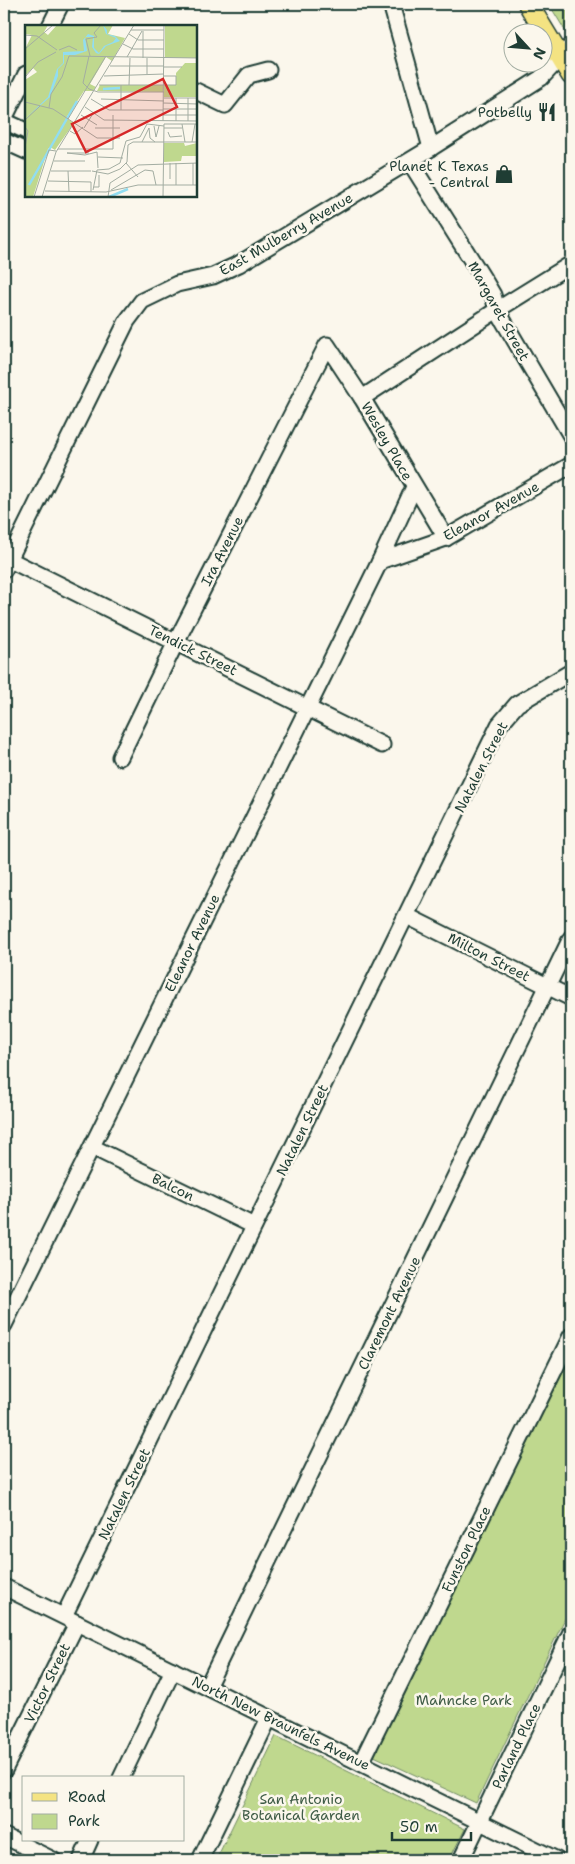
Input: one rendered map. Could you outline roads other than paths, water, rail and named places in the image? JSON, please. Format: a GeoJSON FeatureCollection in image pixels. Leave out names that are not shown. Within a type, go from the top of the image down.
{"type":"FeatureCollection","features":[{"type":"Feature","properties":{"kind":"main road"},"geometry":{"type":"LineString","coordinates":[[528,4],[566,51],[571,75]]}},
{"type":"Feature","properties":{"kind":"street"},"geometry":{"type":"LineString","coordinates":[[56,24],[61,4]]}},
{"type":"Feature","properties":{"kind":"street"},"geometry":{"type":"LineString","coordinates":[[391,4],[431,148]]}},
{"type":"Feature","properties":{"kind":"street","name":"East Mulberry Avenue"},"geometry":{"type":"LineString","coordinates":[[5,562],[127,321],[142,301],[177,284],[208,278],[227,271],[410,162],[541,78],[566,51]]}},
{"type":"Feature","properties":{"kind":"street"},"geometry":{"type":"LineString","coordinates":[[198,92],[225,105],[249,75],[268,70]]}},
{"type":"Feature","properties":{"kind":"street"},"geometry":{"type":"LineString","coordinates":[[25,76],[4,120],[25,130]]}},
{"type":"Feature","properties":{"kind":"street"},"geometry":{"type":"LineString","coordinates":[[4,141],[25,151]]}},
{"type":"Feature","properties":{"kind":"street","name":"Margaret Street"},"geometry":{"type":"LineString","coordinates":[[410,162],[494,295],[496,310],[571,436]]}},
{"type":"Feature","properties":{"kind":"street"},"geometry":{"type":"LineString","coordinates":[[362,398],[496,310],[571,264]]}},
{"type":"Feature","properties":{"kind":"street","name":"Wesley Place"},"geometry":{"type":"LineString","coordinates":[[327,345],[362,398],[446,538]]}},
{"type":"Feature","properties":{"kind":"street","name":"Ira Avenue"},"geometry":{"type":"LineString","coordinates":[[120,757],[176,642],[327,345]]}},
{"type":"Feature","properties":{"kind":"street","name":"Eleanor Avenue"},"geometry":{"type":"LineString","coordinates":[[380,561],[446,538],[571,465]]}},
{"type":"Feature","properties":{"kind":"street","name":"Eleanor Avenue"},"geometry":{"type":"LineString","coordinates":[[4,1325],[380,561],[414,487]]}},
{"type":"Feature","properties":{"kind":"street","name":"Tendick Street"},"geometry":{"type":"LineString","coordinates":[[5,562],[176,642],[382,745]]}},
{"type":"Feature","properties":{"kind":"street","name":"Natalen Street"},"geometry":{"type":"LineString","coordinates":[[71,1620],[254,1226],[499,725],[517,704],[571,672]]}},
{"type":"Feature","properties":{"kind":"street","name":"Milton Street"},"geometry":{"type":"LineString","coordinates":[[407,916],[571,998]]}},
{"type":"Feature","properties":{"kind":"street","name":"Claremont Avenue"},"geometry":{"type":"LineString","coordinates":[[207,1687],[571,938]]}},
{"type":"Feature","properties":{"kind":"street","name":"Balcon"},"geometry":{"type":"LineString","coordinates":[[92,1147],[254,1226]]}},
{"type":"Feature","properties":{"kind":"street","name":"Funston Place"},"geometry":{"type":"LineString","coordinates":[[361,1764],[571,1336]]}},
{"type":"Feature","properties":{"kind":"street","name":"North New Braunfels Avenue"},"geometry":{"type":"LineString","coordinates":[[4,1587],[557,1860]]}},
{"type":"Feature","properties":{"kind":"street","name":"Victor Street"},"geometry":{"type":"LineString","coordinates":[[4,1770],[71,1620]]}},
{"type":"Feature","properties":{"kind":"street","name":"Parland Place"},"geometry":{"type":"LineString","coordinates":[[461,1860],[571,1632]]}},
{"type":"Feature","properties":{"kind":"street"},"geometry":{"type":"LineString","coordinates":[[122,1776],[173,1670]]}},
{"type":"Feature","properties":{"kind":"street"},"geometry":{"type":"LineString","coordinates":[[200,1860],[269,1718]]}},
{"type":"Feature","properties":{"kind":"street"},"geometry":{"type":"LineString","coordinates":[[4,1836],[53,1860]]}},
{"type":"Feature","properties":{"kind":"street"},"geometry":{"type":"LineString","coordinates":[[81,1860],[89,1842]]}},
{"type":"Feature","properties":{"kind":"place","name":"Potbelly"},"geometry":{"type":"Point","coordinates":[547,112]}},
{"type":"Feature","properties":{"kind":"place","name":"Planet K Texas - Central"},"geometry":{"type":"Point","coordinates":[504,174]}},
{"type":"Feature","properties":{"kind":"park label","name":"Mahncke Park"},"geometry":{"type":"Point","coordinates":[464,1700]}},
{"type":"Feature","properties":{"kind":"park label","name":"San Antonio Botanical Garden"},"geometry":{"type":"Point","coordinates":[301,1808]}}]}
